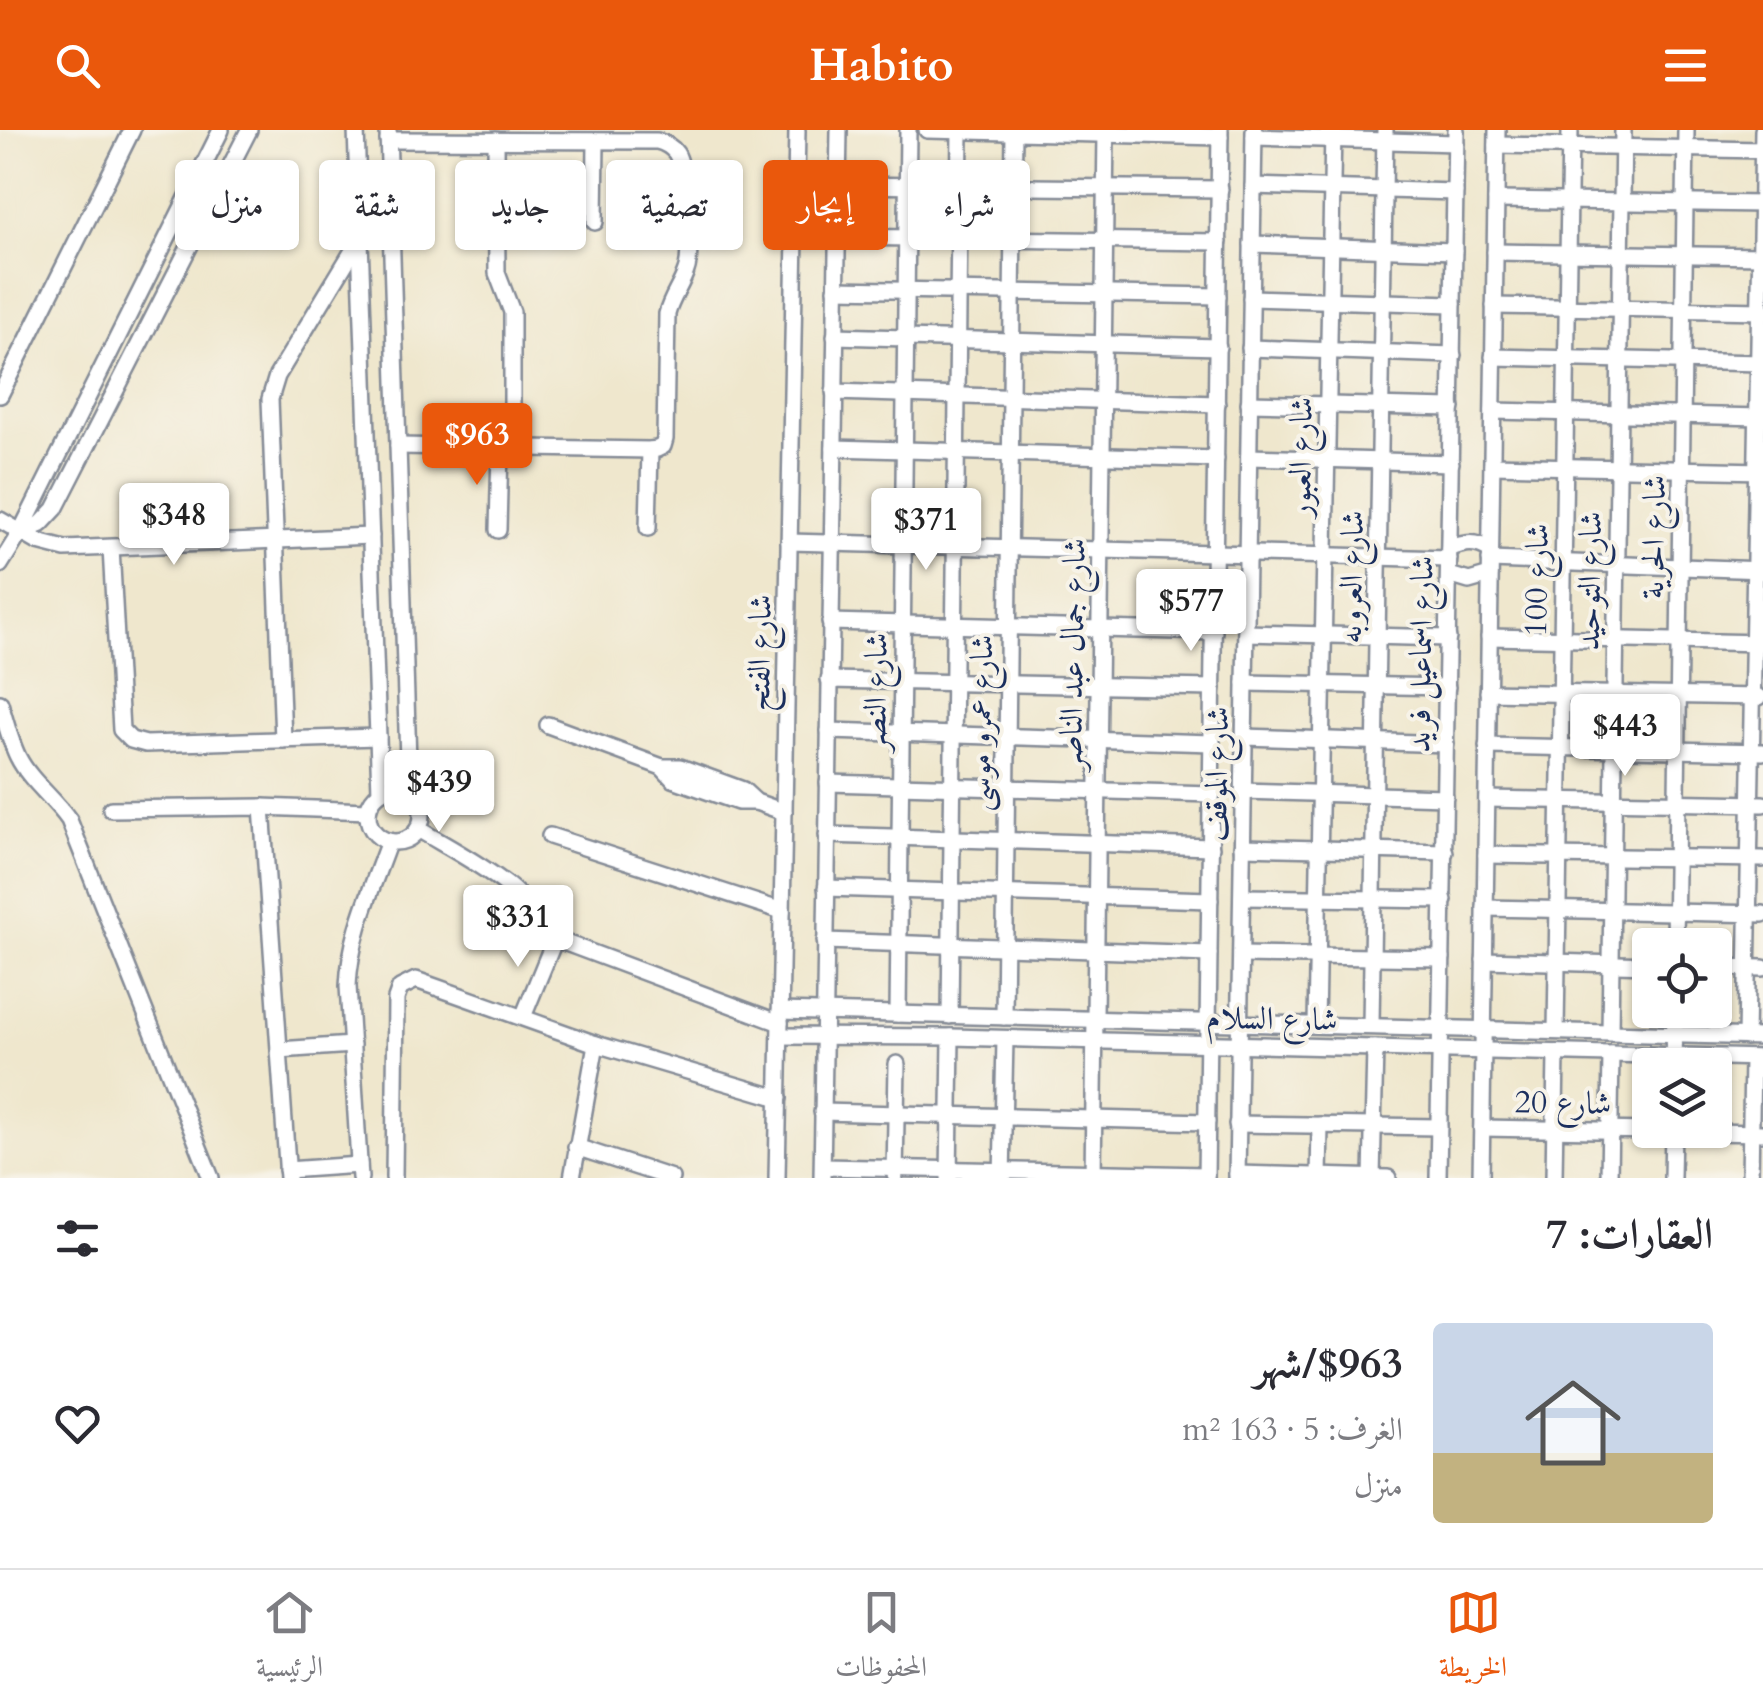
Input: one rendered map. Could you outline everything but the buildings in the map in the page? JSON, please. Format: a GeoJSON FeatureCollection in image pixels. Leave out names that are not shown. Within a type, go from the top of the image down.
{"type":"FeatureCollection","features":[{"type":"Feature","properties":{"kind":"street"},"geometry":{"type":"LineString","coordinates":[[0,395],[132,130]]}},
{"type":"Feature","properties":{"kind":"street"},"geometry":{"type":"LineString","coordinates":[[0,564],[20,532],[221,130]]}},
{"type":"Feature","properties":{"kind":"street"},"geometry":{"type":"LineString","coordinates":[[20,532],[40,524],[56,509],[249,130]]}},
{"type":"Feature","properties":{"kind":"street"},"geometry":{"type":"LineString","coordinates":[[356,130],[357,160]]}},
{"type":"Feature","properties":{"kind":"street","name":"شارع الفتح"},"geometry":{"type":"LineString","coordinates":[[777,1178],[797,130]]}},
{"type":"Feature","properties":{"kind":"street"},"geometry":{"type":"LineString","coordinates":[[838,160],[839,130]]}},
{"type":"Feature","properties":{"kind":"street","name":"شارع النصر"},"geometry":{"type":"LineString","coordinates":[[898,1014],[908,130]]}},
{"type":"Feature","properties":{"kind":"street"},"geometry":{"type":"LineString","coordinates":[[927,130],[1220,134]]}},
{"type":"Feature","properties":{"kind":"street"},"geometry":{"type":"LineString","coordinates":[[960,130],[960,160]]}},
{"type":"Feature","properties":{"kind":"street","name":"شارع التوحيد"},"geometry":{"type":"LineString","coordinates":[[1610,1032],[1623,130]]}},
{"type":"Feature","properties":{"kind":"street","name":"شارع الحرية"},"geometry":{"type":"LineString","coordinates":[[1676,928],[1686,130]]}},
{"type":"Feature","properties":{"kind":"street"},"geometry":{"type":"LineString","coordinates":[[1755,1037],[1762,130]]}},
{"type":"Feature","properties":{"kind":"street","name":"شارع عمرو موسى"},"geometry":{"type":"LineString","coordinates":[[1014,131],[1014,160]]}},
{"type":"Feature","properties":{"kind":"street","name":"شارع جمال عبد الناصر"},"geometry":{"type":"LineString","coordinates":[[1093,1175],[1106,132]]}},
{"type":"Feature","properties":{"kind":"street"},"geometry":{"type":"LineString","coordinates":[[1254,133],[1456,136]]}},
{"type":"Feature","properties":{"kind":"street","name":"شارع الموقف"},"geometry":{"type":"LineString","coordinates":[[1236,1176],[1254,133]]}},
{"type":"Feature","properties":{"kind":"street","name":"شارع الموقف"},"geometry":{"type":"LineString","coordinates":[[1206,1176],[1220,134]]}},
{"type":"Feature","properties":{"kind":"street"},"geometry":{"type":"LineString","coordinates":[[398,446],[650,450],[663,446],[669,306],[688,262],[684,178],[681,164],[667,144],[388,135],[408,792]]}},
{"type":"Feature","properties":{"kind":"street","name":"شارع العبور"},"geometry":{"type":"LineString","coordinates":[[1316,1024],[1333,135]]}},
{"type":"Feature","properties":{"kind":"street","name":"شارع العروبه"},"geometry":{"type":"LineString","coordinates":[[1371,1025],[1385,135]]}},
{"type":"Feature","properties":{"kind":"street","name":"شارع اسماعيل فريد"},"geometry":{"type":"LineString","coordinates":[[1438,1178],[1456,136]]}},
{"type":"Feature","properties":{"kind":"street"},"geometry":{"type":"LineString","coordinates":[[1481,1178],[1497,138],[1570,138],[1623,147],[1763,150]]}},
{"type":"Feature","properties":{"kind":"street","name":"شارع 100"},"geometry":{"type":"LineString","coordinates":[[1556,1031],[1570,138]]}},
{"type":"Feature","properties":{"kind":"street"},"geometry":{"type":"LineString","coordinates":[[496,140],[498,273],[512,312],[498,530]]}},
{"type":"Feature","properties":{"kind":"street"},"geometry":{"type":"LineString","coordinates":[[595,222],[596,140]]}},
{"type":"Feature","properties":{"kind":"street"},"geometry":{"type":"LineString","coordinates":[[888,186],[907,186]]}},
{"type":"Feature","properties":{"kind":"street"},"geometry":{"type":"LineString","coordinates":[[1253,186],[1455,192]]}},
{"type":"Feature","properties":{"kind":"street"},"geometry":{"type":"LineString","coordinates":[[1030,187],[1220,189]]}},
{"type":"Feature","properties":{"kind":"street"},"geometry":{"type":"LineString","coordinates":[[1496,200],[1762,204]]}},
{"type":"Feature","properties":{"kind":"street"},"geometry":{"type":"LineString","coordinates":[[888,238],[907,238]]}},
{"type":"Feature","properties":{"kind":"street"},"geometry":{"type":"LineString","coordinates":[[1030,239],[1219,242]]}},
{"type":"Feature","properties":{"kind":"street"},"geometry":{"type":"LineString","coordinates":[[1252,244],[1454,251]]}},
{"type":"Feature","properties":{"kind":"street"},"geometry":{"type":"LineString","coordinates":[[283,740],[272,387],[353,250]]}},
{"type":"Feature","properties":{"kind":"street"},"geometry":{"type":"LineString","coordinates":[[360,250],[380,792]]}},
{"type":"Feature","properties":{"kind":"street"},"geometry":{"type":"LineString","coordinates":[[837,250],[822,1172],[1206,1176]]}},
{"type":"Feature","properties":{"kind":"street"},"geometry":{"type":"LineString","coordinates":[[950,1016],[959,250]]}},
{"type":"Feature","properties":{"kind":"street","name":"شارع عمرو موسى"},"geometry":{"type":"LineString","coordinates":[[1004,1017],[1013,250]]}},
{"type":"Feature","properties":{"kind":"street"},"geometry":{"type":"LineString","coordinates":[[1495,252],[1762,256]]}},
{"type":"Feature","properties":{"kind":"street"},"geometry":{"type":"LineString","coordinates":[[836,289],[1218,296]]}},
{"type":"Feature","properties":{"kind":"street"},"geometry":{"type":"LineString","coordinates":[[1251,298],[1454,304]]}},
{"type":"Feature","properties":{"kind":"street"},"geometry":{"type":"LineString","coordinates":[[1494,306],[1761,311]]}},
{"type":"Feature","properties":{"kind":"street"},"geometry":{"type":"LineString","coordinates":[[836,336],[1218,346]]}},
{"type":"Feature","properties":{"kind":"street"},"geometry":{"type":"LineString","coordinates":[[1250,348],[1453,355]]}},
{"type":"Feature","properties":{"kind":"street"},"geometry":{"type":"LineString","coordinates":[[1494,357],[1761,363]]}},
{"type":"Feature","properties":{"kind":"street"},"geometry":{"type":"LineString","coordinates":[[834,392],[1217,404]]}},
{"type":"Feature","properties":{"kind":"street"},"geometry":{"type":"LineString","coordinates":[[1249,403],[1452,408]]}},
{"type":"Feature","properties":{"kind":"street"},"geometry":{"type":"LineString","coordinates":[[1493,411],[1760,417]]}},
{"type":"Feature","properties":{"kind":"street"},"geometry":{"type":"LineString","coordinates":[[834,448],[1216,459]]}},
{"type":"Feature","properties":{"kind":"street"},"geometry":{"type":"LineString","coordinates":[[648,528],[650,450]]}},
{"type":"Feature","properties":{"kind":"street"},"geometry":{"type":"LineString","coordinates":[[1248,457],[1451,463]]}},
{"type":"Feature","properties":{"kind":"street"},"geometry":{"type":"LineString","coordinates":[[1492,465],[1760,471]]}},
{"type":"Feature","properties":{"kind":"street"},"geometry":{"type":"LineString","coordinates":[[0,520],[38,542],[65,549],[371,536]]}},
{"type":"Feature","properties":{"kind":"street"},"geometry":{"type":"LineString","coordinates":[[789,542],[1449,561],[1469,581],[1490,562],[1759,570]]}},
{"type":"Feature","properties":{"kind":"street"},"geometry":{"type":"LineString","coordinates":[[1449,561],[1471,542],[1482,545],[1490,562]]}},
{"type":"Feature","properties":{"kind":"street"},"geometry":{"type":"LineString","coordinates":[[111,548],[121,730],[125,736],[146,744],[378,737]]}},
{"type":"Feature","properties":{"kind":"street"},"geometry":{"type":"LineString","coordinates":[[830,622],[1214,632]]}},
{"type":"Feature","properties":{"kind":"street"},"geometry":{"type":"LineString","coordinates":[[1246,633],[1448,638]]}},
{"type":"Feature","properties":{"kind":"street"},"geometry":{"type":"LineString","coordinates":[[1489,637],[1758,642]]}},
{"type":"Feature","properties":{"kind":"street"},"geometry":{"type":"LineString","coordinates":[[830,680],[1213,688]]}},
{"type":"Feature","properties":{"kind":"street"},"geometry":{"type":"LineString","coordinates":[[1245,683],[1447,687]]}},
{"type":"Feature","properties":{"kind":"street"},"geometry":{"type":"LineString","coordinates":[[1488,692],[1758,697]]}},
{"type":"Feature","properties":{"kind":"street"},"geometry":{"type":"LineString","coordinates":[[0,703],[18,758],[69,820],[211,1178]]}},
{"type":"Feature","properties":{"kind":"street"},"geometry":{"type":"LineString","coordinates":[[548,725],[662,767],[673,779],[738,802],[756,802],[784,812]]}},
{"type":"Feature","properties":{"kind":"street"},"geometry":{"type":"LineString","coordinates":[[828,731],[1212,743]]}},
{"type":"Feature","properties":{"kind":"street"},"geometry":{"type":"LineString","coordinates":[[1244,738],[1446,744]]}},
{"type":"Feature","properties":{"kind":"street"},"geometry":{"type":"LineString","coordinates":[[1488,746],[1757,752]]}},
{"type":"Feature","properties":{"kind":"street"},"geometry":{"type":"LineString","coordinates":[[828,783],[1212,794]]}},
{"type":"Feature","properties":{"kind":"street"},"geometry":{"type":"LineString","coordinates":[[394,788],[408,792],[421,809],[418,829],[408,838],[382,839],[373,830],[368,811],[374,798],[394,788]]}},
{"type":"Feature","properties":{"kind":"street"},"geometry":{"type":"LineString","coordinates":[[1244,791],[1446,797]]}},
{"type":"Feature","properties":{"kind":"street"},"geometry":{"type":"LineString","coordinates":[[1487,799],[1757,804]]}},
{"type":"Feature","properties":{"kind":"street"},"geometry":{"type":"LineString","coordinates":[[111,808],[262,806],[368,811]]}},
{"type":"Feature","properties":{"kind":"street"},"geometry":{"type":"LineString","coordinates":[[262,806],[288,1174],[360,1172],[348,986],[352,944],[389,841]]}},
{"type":"Feature","properties":{"kind":"street"},"geometry":{"type":"LineString","coordinates":[[418,829],[509,886],[555,939],[780,1024]]}},
{"type":"Feature","properties":{"kind":"street"},"geometry":{"type":"LineString","coordinates":[[827,835],[1211,847]]}},
{"type":"Feature","properties":{"kind":"street"},"geometry":{"type":"LineString","coordinates":[[550,836],[782,911]]}},
{"type":"Feature","properties":{"kind":"street"},"geometry":{"type":"LineString","coordinates":[[1242,846],[1444,852]]}},
{"type":"Feature","properties":{"kind":"street"},"geometry":{"type":"LineString","coordinates":[[1486,854],[1756,859]]}},
{"type":"Feature","properties":{"kind":"street"},"geometry":{"type":"LineString","coordinates":[[826,888],[1210,900]]}},
{"type":"Feature","properties":{"kind":"street"},"geometry":{"type":"LineString","coordinates":[[1242,897],[1444,900]]}},
{"type":"Feature","properties":{"kind":"street"},"geometry":{"type":"LineString","coordinates":[[1485,908],[1756,914]]}},
{"type":"Feature","properties":{"kind":"street"},"geometry":{"type":"LineString","coordinates":[[523,1018],[555,939]]}},
{"type":"Feature","properties":{"kind":"street"},"geometry":{"type":"LineString","coordinates":[[825,941],[1210,954]]}},
{"type":"Feature","properties":{"kind":"street"},"geometry":{"type":"LineString","coordinates":[[1241,955],[1442,958]]}},
{"type":"Feature","properties":{"kind":"street"},"geometry":{"type":"LineString","coordinates":[[1484,960],[1632,965]]}},
{"type":"Feature","properties":{"kind":"street"},"geometry":{"type":"LineString","coordinates":[[394,1178],[396,999],[400,988],[416,980],[596,1044],[778,1098]]}},
{"type":"Feature","properties":{"kind":"street","name":"شارع السلام"},"geometry":{"type":"LineString","coordinates":[[780,1024],[824,1013],[1755,1037]]}},
{"type":"Feature","properties":{"kind":"street","name":"شارع السلام"},"geometry":{"type":"LineString","coordinates":[[780,1024],[823,1037],[1005,1038],[1632,1056]]}},
{"type":"Feature","properties":{"kind":"street"},"geometry":{"type":"LineString","coordinates":[[1674,1028],[1674,1048]]}},
{"type":"Feature","properties":{"kind":"street"},"geometry":{"type":"LineString","coordinates":[[949,1174],[951,1037]]}},
{"type":"Feature","properties":{"kind":"street"},"geometry":{"type":"LineString","coordinates":[[1002,1174],[1005,1038]]}},
{"type":"Feature","properties":{"kind":"street"},"geometry":{"type":"LineString","coordinates":[[572,1178],[596,1044]]}},
{"type":"Feature","properties":{"kind":"street"},"geometry":{"type":"LineString","coordinates":[[279,1050],[352,1046]]}},
{"type":"Feature","properties":{"kind":"street"},"geometry":{"type":"LineString","coordinates":[[1372,1178],[1374,1048]]}},
{"type":"Feature","properties":{"kind":"street"},"geometry":{"type":"LineString","coordinates":[[1554,1178],[1556,1052]]}},
{"type":"Feature","properties":{"kind":"street"},"geometry":{"type":"LineString","coordinates":[[1609,1178],[1612,1054]]}},
{"type":"Feature","properties":{"kind":"street"},"geometry":{"type":"LineString","coordinates":[[1750,1178],[1757,1133],[1758,1058]]}},
{"type":"Feature","properties":{"kind":"street","name":"شارع السلام"},"geometry":{"type":"LineString","coordinates":[[1732,1059],[1758,1058]]}},
{"type":"Feature","properties":{"kind":"street"},"geometry":{"type":"LineString","coordinates":[[895,1173],[897,1064]]}},
{"type":"Feature","properties":{"kind":"street"},"geometry":{"type":"LineString","coordinates":[[822,1112],[1207,1122]]}},
{"type":"Feature","properties":{"kind":"street"},"geometry":{"type":"LineString","coordinates":[[1237,1124],[1439,1127]]}},
{"type":"Feature","properties":{"kind":"street"},"geometry":{"type":"LineString","coordinates":[[1319,1177],[1320,1125]]}},
{"type":"Feature","properties":{"kind":"street","name":"شارع 20"},"geometry":{"type":"LineString","coordinates":[[1482,1128],[1632,1130]]}},
{"type":"Feature","properties":{"kind":"street","name":"شارع 20"},"geometry":{"type":"LineString","coordinates":[[1732,1132],[1757,1133]]}},
{"type":"Feature","properties":{"kind":"street"},"geometry":{"type":"LineString","coordinates":[[576,1147],[671,1178]]}},
{"type":"Feature","properties":{"kind":"street"},"geometry":{"type":"LineString","coordinates":[[1672,1178],[1673,1148]]}},
{"type":"Feature","properties":{"kind":"street"},"geometry":{"type":"LineString","coordinates":[[1236,1176],[1388,1178]]}}]}
